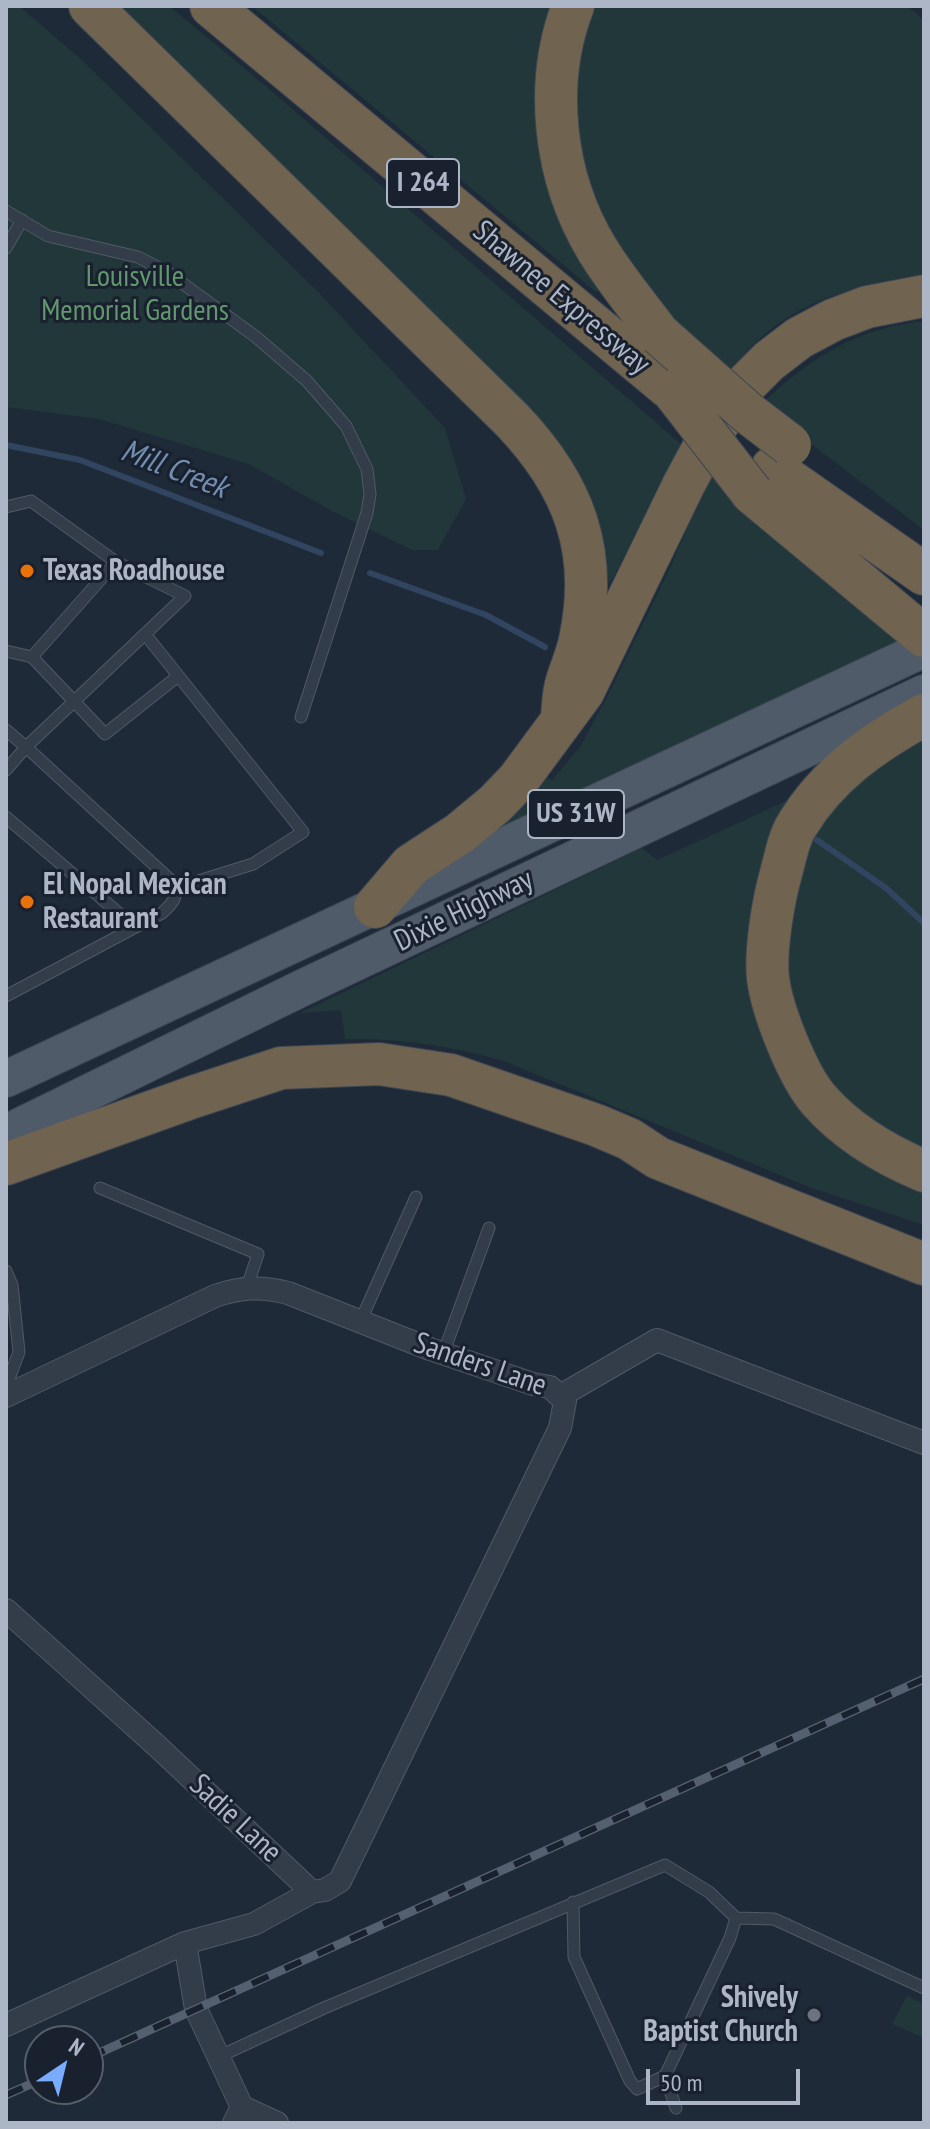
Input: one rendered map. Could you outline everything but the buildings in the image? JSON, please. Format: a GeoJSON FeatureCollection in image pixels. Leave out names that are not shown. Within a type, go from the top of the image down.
{"type":"FeatureCollection","features":[{"type":"Feature","properties":{"kind":"highway"},"geometry":{"type":"LineString","coordinates":[[90,6],[512,420],[546,458],[573,507],[587,588],[580,643],[566,684],[562,718]]}},
{"type":"Feature","properties":{"kind":"highway","name":"Shawnee Expressway"},"geometry":{"type":"LineString","coordinates":[[211,6],[647,346],[673,391],[771,469],[918,570]]}},
{"type":"Feature","properties":{"kind":"highway"},"geometry":{"type":"LineString","coordinates":[[573,6],[563,31],[557,92],[556,117],[566,177],[596,248],[647,346],[748,413],[771,469],[917,635]]}},
{"type":"Feature","properties":{"kind":"highway"},"geometry":{"type":"LineString","coordinates":[[375,907],[411,865],[460,833],[495,804],[541,750],[583,692],[684,484],[711,434],[742,388],[789,346],[833,320],[867,307],[924,296]]}},
{"type":"Feature","properties":{"kind":"highway"},"geometry":{"type":"LineString","coordinates":[[924,715],[860,754],[837,774],[795,827],[772,903],[768,978],[790,1051],[819,1100],[858,1135],[896,1159],[924,1171]]}},
{"type":"Feature","properties":{"kind":"highway"},"geometry":{"type":"LineString","coordinates":[[6,1164],[281,1068],[379,1064],[451,1075],[629,1139],[658,1158],[924,1264]]}},
{"type":"Feature","properties":{"kind":"highway"},"geometry":{"type":"LineString","coordinates":[[629,1139],[665,1140],[857,1219],[924,1238]]}},
{"type":"Feature","properties":{"kind":"main road","name":"Dixie Highway"},"geometry":{"type":"LineString","coordinates":[[6,1079],[375,907],[917,635]]}},
{"type":"Feature","properties":{"kind":"main road","name":"Dixie Highway"},"geometry":{"type":"LineString","coordinates":[[6,1133],[390,946],[924,693]]}},
{"type":"Feature","properties":{"kind":"street","name":"Sanders Lane"},"geometry":{"type":"LineString","coordinates":[[6,1396],[186,1308],[247,1287],[267,1287],[288,1293],[443,1354],[550,1387],[562,1395],[565,1409],[560,1428],[344,1876],[325,1890],[312,1892]]}},
{"type":"Feature","properties":{"kind":"street"},"geometry":{"type":"LineString","coordinates":[[562,1395],[657,1340],[924,1443]]}},
{"type":"Feature","properties":{"kind":"street","name":"Sadie Lane"},"geometry":{"type":"LineString","coordinates":[[6,1610],[312,1892],[254,1924],[185,1943],[6,2025]]}},
{"type":"Feature","properties":{"kind":"street"},"geometry":{"type":"LineString","coordinates":[[185,1943],[196,2009],[218,2057],[238,2115],[277,2123]]}},
{"type":"Feature","properties":{"kind":"lane"},"geometry":{"type":"LineString","coordinates":[[6,211],[48,236],[138,257],[167,272],[256,337],[307,381],[346,426],[367,469],[370,494],[367,513],[301,717]]}},
{"type":"Feature","properties":{"kind":"lane"},"geometry":{"type":"LineString","coordinates":[[6,248],[22,220]]}},
{"type":"Feature","properties":{"kind":"lane"},"geometry":{"type":"LineString","coordinates":[[6,507],[31,501],[116,562],[185,596],[26,747],[6,770]]}},
{"type":"Feature","properties":{"kind":"lane"},"geometry":{"type":"LineString","coordinates":[[32,657],[116,562]]}},
{"type":"Feature","properties":{"kind":"lane"},"geometry":{"type":"LineString","coordinates":[[145,634],[303,832],[253,864],[176,888]]}},
{"type":"Feature","properties":{"kind":"lane"},"geometry":{"type":"LineString","coordinates":[[6,651],[32,657],[105,734],[178,676]]}},
{"type":"Feature","properties":{"kind":"lane"},"geometry":{"type":"LineString","coordinates":[[6,730],[175,884],[177,893],[172,904],[162,913],[7,995]]}},
{"type":"Feature","properties":{"kind":"lane"},"geometry":{"type":"LineString","coordinates":[[6,817],[135,927]]}},
{"type":"Feature","properties":{"kind":"lane"},"geometry":{"type":"LineString","coordinates":[[100,1188],[258,1254],[247,1287]]}},
{"type":"Feature","properties":{"kind":"lane"},"geometry":{"type":"LineString","coordinates":[[360,1322],[416,1197]]}},
{"type":"Feature","properties":{"kind":"lane"},"geometry":{"type":"LineString","coordinates":[[443,1354],[489,1228]]}},
{"type":"Feature","properties":{"kind":"lane"},"geometry":{"type":"LineString","coordinates":[[6,1271],[12,1285],[11,1328],[19,1352],[6,1387]]}},
{"type":"Feature","properties":{"kind":"lane"},"geometry":{"type":"LineString","coordinates":[[218,2057],[324,2008],[665,1865],[709,1892],[736,1918],[774,1919],[924,1988]]}},
{"type":"Feature","properties":{"kind":"lane"},"geometry":{"type":"LineString","coordinates":[[573,1902],[574,1957],[630,2081],[637,2089],[665,2076],[730,1938],[736,1918]]}},
{"type":"Feature","properties":{"kind":"lane"},"geometry":{"type":"LineString","coordinates":[[665,2076],[676,2108]]}},
{"type":"Feature","properties":{"kind":"green space","name":"Louisville Memorial Gardens"},"geometry":{"type":"Polygon","coordinates":[[[6,6],[19,6],[83,61],[319,293],[445,428],[466,499],[438,550],[412,550],[330,510],[249,464],[99,419],[6,407],[6,6]]]}},
{"type":"Feature","properties":{"kind":"green space"},"geometry":{"type":"Polygon","coordinates":[[[108,6],[169,6],[681,444],[613,578],[602,589],[593,529],[108,6]]]}},
{"type":"Feature","properties":{"kind":"green space"},"geometry":{"type":"Polygon","coordinates":[[[252,6],[558,6],[604,284],[596,292],[252,6]]]}},
{"type":"Feature","properties":{"kind":"green space"},"geometry":{"type":"Polygon","coordinates":[[[589,6],[907,6],[924,20],[924,274],[860,287],[799,311],[764,335],[724,375],[626,268],[584,184],[574,97],[589,6]]]}},
{"type":"Feature","properties":{"kind":"green space"},"geometry":{"type":"Polygon","coordinates":[[[924,321],[924,530],[760,405],[797,373],[834,348],[876,331],[924,321]]]}},
{"type":"Feature","properties":{"kind":"green space"},"geometry":{"type":"Polygon","coordinates":[[[710,473],[886,625],[900,646],[483,847],[546,777],[552,780],[580,747],[671,566],[710,473]]]}},
{"type":"Feature","properties":{"kind":"green space"},"geometry":{"type":"Polygon","coordinates":[[[924,734],[924,1154],[858,1113],[826,1077],[804,1038],[788,995],[782,934],[817,819],[899,747],[924,734]]]}},
{"type":"Feature","properties":{"kind":"green space"},"geometry":{"type":"Polygon","coordinates":[[[805,789],[775,1051],[924,1185],[924,1225],[809,1187],[504,1061],[425,1044],[345,1039],[341,1010],[300,1013],[642,848],[657,860],[784,802],[805,789]]]}},
{"type":"Feature","properties":{"kind":"green space"},"geometry":{"type":"Polygon","coordinates":[[[907,1996],[924,2004],[924,2038],[892,2024],[907,1996]]]}},
{"type":"Feature","properties":{"kind":"waterway","name":"Mill Creek"},"geometry":{"type":"LineString","coordinates":[[6,445],[80,460],[321,553]]}},
{"type":"Feature","properties":{"kind":"waterway","name":"Mill Creek"},"geometry":{"type":"LineString","coordinates":[[370,573],[486,615],[545,647]]}},
{"type":"Feature","properties":{"kind":"waterway","name":"Mill Creek"},"geometry":{"type":"LineString","coordinates":[[817,840],[886,888],[924,923]]}},
{"type":"Feature","properties":{"kind":"railway"},"geometry":{"type":"LineString","coordinates":[[104,2051],[924,1679]]}},
{"type":"Feature","properties":{"kind":"railway"},"geometry":{"type":"LineString","coordinates":[[6,2095],[24,2087]]}},
{"type":"Feature","properties":{"kind":"place","name":"Texas Roadhouse"},"geometry":{"type":"Point","coordinates":[27,571]}},
{"type":"Feature","properties":{"kind":"place","name":"El Nopal Mexican Restaurant"},"geometry":{"type":"Point","coordinates":[27,902]}},
{"type":"Feature","properties":{"kind":"place","name":"Shively Baptist Church"},"geometry":{"type":"Point","coordinates":[814,2015]}}]}
